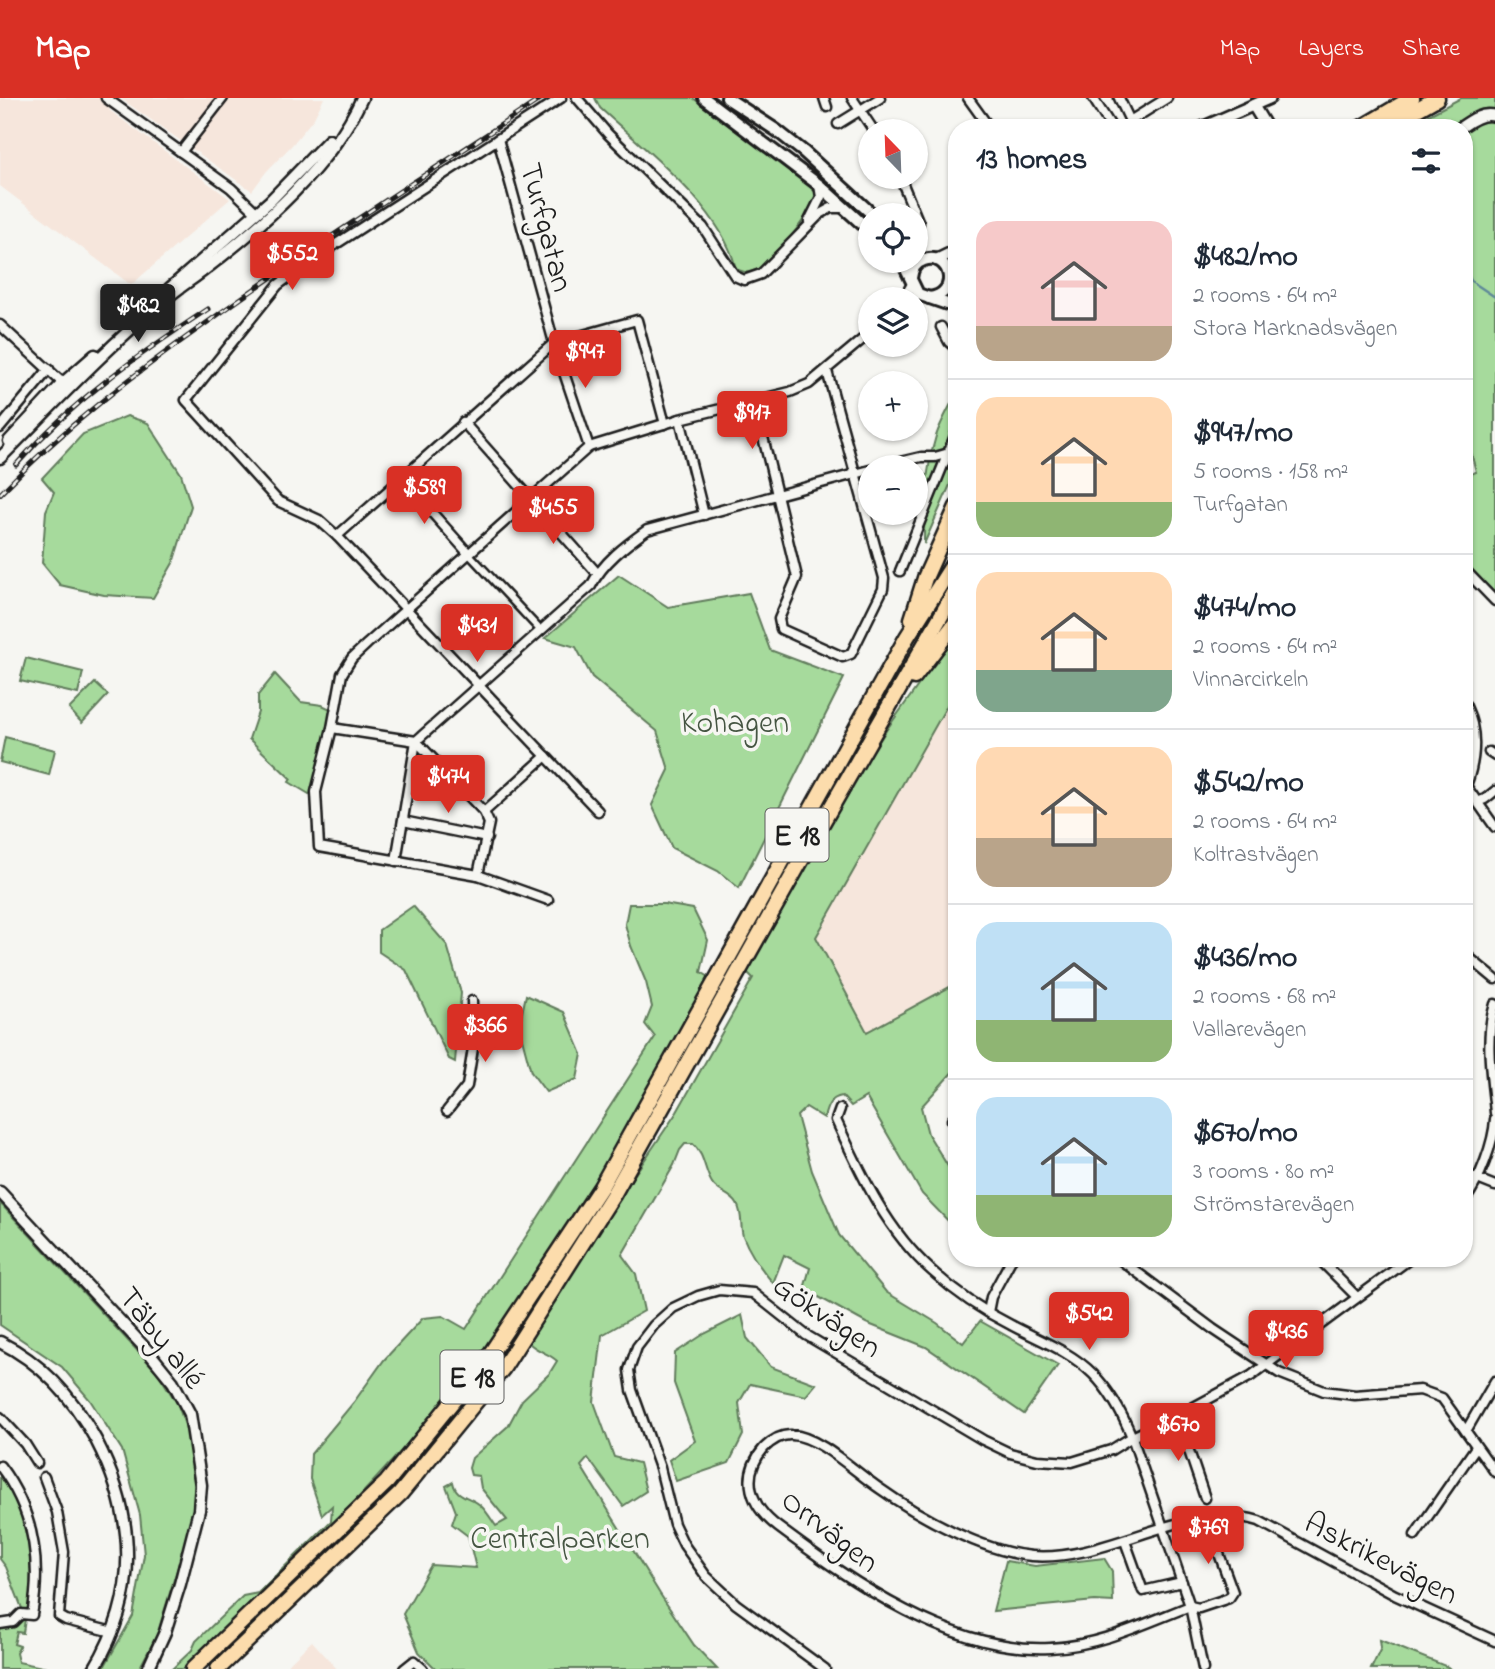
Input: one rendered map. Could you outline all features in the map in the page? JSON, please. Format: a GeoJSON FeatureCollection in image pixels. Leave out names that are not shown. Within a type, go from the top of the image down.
{"type":"FeatureCollection","features":[{"type":"Feature","properties":{"kind":"highway"},"geometry":{"type":"LineString","coordinates":[[1376,119],[1412,98]]}},
{"type":"Feature","properties":{"kind":"highway"},"geometry":{"type":"LineString","coordinates":[[1400,119],[1437,98]]}},
{"type":"Feature","properties":{"kind":"highway"},"geometry":{"type":"LineString","coordinates":[[907,637],[925,578],[948,527]]}},
{"type":"Feature","properties":{"kind":"highway","name":"E 18"},"geometry":{"type":"LineString","coordinates":[[193,1669],[387,1482],[487,1359],[601,1187],[907,637],[948,572]]}},
{"type":"Feature","properties":{"kind":"highway","name":"E 18"},"geometry":{"type":"LineString","coordinates":[[218,1669],[400,1494],[503,1368],[613,1195],[948,604]]}},
{"type":"Feature","properties":{"kind":"highway"},"geometry":{"type":"LineString","coordinates":[[817,832],[907,687],[948,633]]}},
{"type":"Feature","properties":{"kind":"main road"},"geometry":{"type":"LineString","coordinates":[[704,98],[819,185],[858,220]]}},
{"type":"Feature","properties":{"kind":"main road"},"geometry":{"type":"LineString","coordinates":[[734,100],[804,152],[860,203]]}},
{"type":"Feature","properties":{"kind":"main road"},"geometry":{"type":"LineString","coordinates":[[928,258],[942,263],[948,274]]}},
{"type":"Feature","properties":{"kind":"main road"},"geometry":{"type":"LineString","coordinates":[[911,281],[915,267],[931,259]]}},
{"type":"Feature","properties":{"kind":"main road"},"geometry":{"type":"LineString","coordinates":[[907,273],[914,287]]}},
{"type":"Feature","properties":{"kind":"main road"},"geometry":{"type":"LineString","coordinates":[[928,297],[941,294],[948,284]]}},
{"type":"Feature","properties":{"kind":"main road"},"geometry":{"type":"LineString","coordinates":[[928,299],[948,304]]}},
{"type":"Feature","properties":{"kind":"street"},"geometry":{"type":"LineString","coordinates":[[106,98],[231,188],[265,220]]}},
{"type":"Feature","properties":{"kind":"street"},"geometry":{"type":"LineString","coordinates":[[181,152],[223,98]]}},
{"type":"Feature","properties":{"kind":"street"},"geometry":{"type":"LineString","coordinates":[[0,455],[66,387],[323,148],[355,98]]}},
{"type":"Feature","properties":{"kind":"street"},"geometry":{"type":"LineString","coordinates":[[66,387],[162,301],[265,220],[322,160],[350,121],[362,98]]}},
{"type":"Feature","properties":{"kind":"street"},"geometry":{"type":"LineString","coordinates":[[561,98],[313,258],[278,285],[186,400],[278,501],[319,520],[337,536],[598,811]]}},
{"type":"Feature","properties":{"kind":"street"},"geometry":{"type":"LineString","coordinates":[[577,98],[608,134],[703,227],[735,276],[744,280],[761,274],[806,226],[831,208],[845,208]]}},
{"type":"Feature","properties":{"kind":"street"},"geometry":{"type":"LineString","coordinates":[[824,98],[827,107]]}},
{"type":"Feature","properties":{"kind":"street"},"geometry":{"type":"LineString","coordinates":[[852,98],[866,119]]}},
{"type":"Feature","properties":{"kind":"street"},"geometry":{"type":"LineString","coordinates":[[838,124],[880,98]]}},
{"type":"Feature","properties":{"kind":"street"},"geometry":{"type":"LineString","coordinates":[[968,98],[983,119]]}},
{"type":"Feature","properties":{"kind":"street"},"geometry":{"type":"LineString","coordinates":[[1093,98],[1106,119]]}},
{"type":"Feature","properties":{"kind":"street"},"geometry":{"type":"LineString","coordinates":[[1119,98],[1126,119]]}},
{"type":"Feature","properties":{"kind":"street"},"geometry":{"type":"LineString","coordinates":[[1136,119],[1167,98]]}},
{"type":"Feature","properties":{"kind":"street"},"geometry":{"type":"LineString","coordinates":[[1221,119],[1270,98]]}},
{"type":"Feature","properties":{"kind":"street"},"geometry":{"type":"LineString","coordinates":[[1253,105],[1262,119]]}},
{"type":"Feature","properties":{"kind":"street"},"geometry":{"type":"LineString","coordinates":[[1473,120],[1490,114],[1495,116]]}},
{"type":"Feature","properties":{"kind":"street","name":"Turfgatan"},"geometry":{"type":"LineString","coordinates":[[498,139],[554,342],[589,447]]}},
{"type":"Feature","properties":{"kind":"street"},"geometry":{"type":"LineString","coordinates":[[806,226],[821,197],[819,185]]}},
{"type":"Feature","properties":{"kind":"street"},"geometry":{"type":"LineString","coordinates":[[931,259],[948,253]]}},
{"type":"Feature","properties":{"kind":"street"},"geometry":{"type":"LineString","coordinates":[[908,287],[911,281]]}},
{"type":"Feature","properties":{"kind":"street"},"geometry":{"type":"LineString","coordinates":[[337,536],[554,342],[637,320],[665,424]]}},
{"type":"Feature","properties":{"kind":"street"},"geometry":{"type":"LineString","coordinates":[[0,325],[66,387]]}},
{"type":"Feature","properties":{"kind":"street"},"geometry":{"type":"LineString","coordinates":[[941,327],[948,340]]}},
{"type":"Feature","properties":{"kind":"street"},"geometry":{"type":"LineString","coordinates":[[548,900],[478,875],[319,847],[316,792],[346,665],[589,447],[809,384],[858,344]]}},
{"type":"Feature","properties":{"kind":"street"},"geometry":{"type":"LineString","coordinates":[[0,428],[49,369]]}},
{"type":"Feature","properties":{"kind":"street"},"geometry":{"type":"LineString","coordinates":[[754,400],[797,577],[779,619],[781,629],[843,657],[851,654],[883,589],[884,578],[827,371]]}},
{"type":"Feature","properties":{"kind":"street"},"geometry":{"type":"LineString","coordinates":[[680,419],[704,515]]}},
{"type":"Feature","properties":{"kind":"street"},"geometry":{"type":"LineString","coordinates":[[463,422],[597,573]]}},
{"type":"Feature","properties":{"kind":"street"},"geometry":{"type":"LineString","coordinates":[[928,457],[948,453]]}},
{"type":"Feature","properties":{"kind":"street"},"geometry":{"type":"LineString","coordinates":[[900,571],[948,453]]}},
{"type":"Feature","properties":{"kind":"street"},"geometry":{"type":"LineString","coordinates":[[396,861],[416,741],[591,586],[597,573],[628,543],[647,530],[858,473]]}},
{"type":"Feature","properties":{"kind":"street"},"geometry":{"type":"LineString","coordinates":[[401,478],[541,631]]}},
{"type":"Feature","properties":{"kind":"street"},"geometry":{"type":"LineString","coordinates":[[1473,578],[1495,601]]}},
{"type":"Feature","properties":{"kind":"street"},"geometry":{"type":"LineString","coordinates":[[332,728],[416,741],[484,812],[489,823],[478,875]]}},
{"type":"Feature","properties":{"kind":"street"},"geometry":{"type":"LineString","coordinates":[[1473,733],[1473,763]]}},
{"type":"Feature","properties":{"kind":"street"},"geometry":{"type":"LineString","coordinates":[[484,812],[546,756]]}},
{"type":"Feature","properties":{"kind":"street"},"geometry":{"type":"LineString","coordinates":[[1477,802],[1495,791]]}},
{"type":"Feature","properties":{"kind":"street"},"geometry":{"type":"LineString","coordinates":[[1473,796],[1495,827]]}},
{"type":"Feature","properties":{"kind":"street"},"geometry":{"type":"LineString","coordinates":[[403,821],[487,838]]}},
{"type":"Feature","properties":{"kind":"street"},"geometry":{"type":"LineString","coordinates":[[1473,961],[1495,979]]}},
{"type":"Feature","properties":{"kind":"street"},"geometry":{"type":"LineString","coordinates":[[447,1111],[467,1086],[473,1048],[472,1001]]}},
{"type":"Feature","properties":{"kind":"street"},"geometry":{"type":"LineString","coordinates":[[1495,1004],[1490,1025],[1495,1113]]}},
{"type":"Feature","properties":{"kind":"street"},"geometry":{"type":"LineString","coordinates":[[840,1109],[836,1120],[868,1189],[902,1239],[932,1271],[988,1312],[1058,1348],[1091,1371],[1121,1411],[1190,1606],[1203,1669]]}},
{"type":"Feature","properties":{"kind":"street"},"geometry":{"type":"LineString","coordinates":[[1473,1186],[1492,1137],[1495,1119]]}},
{"type":"Feature","properties":{"kind":"street"},"geometry":{"type":"LineString","coordinates":[[1473,1176],[1495,1186]]}},
{"type":"Feature","properties":{"kind":"street","name":"Täby allé"},"geometry":{"type":"LineString","coordinates":[[0,1192],[148,1350],[173,1381],[190,1414],[201,1485],[199,1510],[165,1632],[148,1669]]}},
{"type":"Feature","properties":{"kind":"street"},"geometry":{"type":"LineString","coordinates":[[988,1312],[991,1297],[1007,1267]]}},
{"type":"Feature","properties":{"kind":"street"},"geometry":{"type":"LineString","coordinates":[[1130,1267],[1213,1329],[1286,1377],[1324,1391],[1354,1395],[1420,1390],[1442,1398],[1495,1472]]}},
{"type":"Feature","properties":{"kind":"street"},"geometry":{"type":"LineString","coordinates":[[1327,1267],[1357,1297]]}},
{"type":"Feature","properties":{"kind":"street","name":"Gökvägen"},"geometry":{"type":"LineString","coordinates":[[825,1669],[736,1605],[706,1576],[684,1545],[674,1524],[660,1468],[632,1390],[629,1370],[636,1347],[673,1308],[719,1290],[753,1293],[806,1335],[984,1440],[1010,1453],[1037,1460],[1072,1462],[1111,1450],[1266,1366],[1399,1267]]}},
{"type":"Feature","properties":{"kind":"street"},"geometry":{"type":"LineString","coordinates":[[0,1342],[31,1361],[74,1404],[114,1476],[121,1499],[128,1551],[127,1570],[113,1632],[94,1669]]}},
{"type":"Feature","properties":{"kind":"street"},"geometry":{"type":"LineString","coordinates":[[1466,1431],[1495,1381]]}},
{"type":"Feature","properties":{"kind":"street"},"geometry":{"type":"LineString","coordinates":[[0,1417],[37,1463]]}},
{"type":"Feature","properties":{"kind":"street"},"geometry":{"type":"LineString","coordinates":[[1174,1417],[1185,1439],[1205,1498]]}},
{"type":"Feature","properties":{"kind":"street","name":"Orrvägen"},"geometry":{"type":"LineString","coordinates":[[1163,1528],[1076,1554],[1031,1556],[1000,1549],[967,1537],[917,1513],[815,1442],[794,1435],[784,1435],[769,1443],[754,1460],[750,1479],[754,1499],[770,1521],[869,1592],[951,1630],[987,1642],[1051,1648],[1085,1643],[1190,1606],[1199,1608],[1229,1598],[1233,1592],[1206,1518]]}},
{"type":"Feature","properties":{"kind":"street"},"geometry":{"type":"LineString","coordinates":[[1415,1535],[1476,1447]]}},
{"type":"Feature","properties":{"kind":"street"},"geometry":{"type":"LineString","coordinates":[[0,1466],[15,1487],[26,1514],[33,1537],[37,1572],[32,1615],[21,1614],[13,1622],[0,1624]]}},
{"type":"Feature","properties":{"kind":"street"},"geometry":{"type":"LineString","coordinates":[[44,1477],[57,1512],[64,1552],[59,1616],[113,1632]]}},
{"type":"Feature","properties":{"kind":"street","name":"Askrikevägen"},"geometry":{"type":"LineString","coordinates":[[1163,1528],[1228,1516],[1259,1521],[1395,1595],[1495,1641]]}},
{"type":"Feature","properties":{"kind":"street"},"geometry":{"type":"LineString","coordinates":[[1125,1541],[1143,1591],[1182,1582]]}},
{"type":"Feature","properties":{"kind":"street"},"geometry":{"type":"LineString","coordinates":[[404,1669],[414,1661],[423,1669]]}},
{"type":"Feature","properties":{"kind":"shaded area"},"geometry":{"type":"Polygon","coordinates":[[[0,98],[118,98],[109,110],[230,199],[131,285],[0,186],[0,98]]]}},
{"type":"Feature","properties":{"kind":"shaded area"},"geometry":{"type":"Polygon","coordinates":[[[120,98],[324,98],[314,118],[252,191],[120,98]]]}},
{"type":"Feature","properties":{"kind":"shaded area"},"geometry":{"type":"Polygon","coordinates":[[[948,704],[948,988],[867,1032],[815,937],[948,704]]]}},
{"type":"Feature","properties":{"kind":"shaded area"},"geometry":{"type":"Polygon","coordinates":[[[312,1641],[337,1669],[283,1669],[312,1641]]]}},
{"type":"Feature","properties":{"kind":"green space"},"geometry":{"type":"Polygon","coordinates":[[[595,98],[693,98],[810,186],[817,194],[814,202],[791,236],[764,265],[750,272],[736,269],[728,246],[699,202],[659,161],[600,108],[595,98]]]}},
{"type":"Feature","properties":{"kind":"green space"},"geometry":{"type":"Polygon","coordinates":[[[1461,98],[1495,98],[1495,594],[1473,571],[1473,473],[1476,472],[1473,460],[1473,119],[1421,119],[1461,98]]]}},
{"type":"Feature","properties":{"kind":"green space"},"geometry":{"type":"Polygon","coordinates":[[[948,409],[948,489],[924,544],[924,525],[928,525],[929,463],[936,436],[948,409]]]}},
{"type":"Feature","properties":{"kind":"green space"},"geometry":{"type":"Polygon","coordinates":[[[127,416],[148,423],[181,474],[191,506],[173,563],[153,598],[104,595],[60,585],[42,563],[46,511],[54,492],[42,478],[83,434],[127,416]]]}},
{"type":"Feature","properties":{"kind":"green space","name":"Kohagen"},"geometry":{"type":"Polygon","coordinates":[[[619,575],[668,607],[749,593],[770,650],[844,678],[739,888],[718,871],[672,848],[652,805],[669,770],[657,731],[592,677],[576,647],[545,638],[619,575]]]}},
{"type":"Feature","properties":{"kind":"green space","name":"Centralparken"},"geometry":{"type":"Polygon","coordinates":[[[948,644],[948,704],[816,937],[867,1032],[948,988],[948,1077],[921,1107],[928,1134],[948,1166],[948,1221],[922,1194],[866,1097],[851,1106],[842,1096],[835,1099],[828,1106],[824,1118],[806,1107],[797,1116],[812,1171],[839,1235],[886,1292],[937,1323],[963,1343],[980,1321],[1058,1365],[1024,1414],[926,1347],[866,1323],[804,1289],[810,1268],[784,1255],[773,1283],[746,1242],[737,1204],[712,1183],[697,1148],[693,1144],[685,1144],[622,1255],[636,1274],[644,1311],[602,1335],[594,1402],[614,1457],[639,1463],[646,1491],[623,1506],[588,1458],[581,1466],[694,1645],[717,1669],[436,1669],[419,1652],[403,1614],[431,1565],[476,1568],[468,1536],[452,1524],[456,1512],[446,1486],[453,1482],[458,1492],[478,1503],[496,1526],[507,1520],[481,1488],[479,1476],[471,1475],[469,1468],[472,1458],[508,1426],[522,1400],[549,1374],[557,1361],[529,1343],[568,1273],[677,1112],[753,978],[746,971],[857,776],[948,644]]]}},
{"type":"Feature","properties":{"kind":"green space"},"geometry":{"type":"Polygon","coordinates":[[[26,658],[83,672],[78,694],[20,681],[26,658]]]}},
{"type":"Feature","properties":{"kind":"green space"},"geometry":{"type":"Polygon","coordinates":[[[275,674],[301,702],[322,705],[335,711],[316,792],[309,794],[289,782],[291,779],[249,739],[258,712],[258,695],[275,674]]]}},
{"type":"Feature","properties":{"kind":"green space"},"geometry":{"type":"Polygon","coordinates":[[[95,683],[108,695],[82,723],[69,709],[95,683]]]}},
{"type":"Feature","properties":{"kind":"green space"},"geometry":{"type":"Polygon","coordinates":[[[5,737],[55,750],[49,775],[0,762],[5,737]]]}},
{"type":"Feature","properties":{"kind":"green space"},"geometry":{"type":"Polygon","coordinates":[[[629,904],[664,904],[693,909],[708,940],[701,972],[711,978],[600,1174],[541,1270],[509,1316],[476,1361],[408,1443],[300,1558],[186,1669],[172,1669],[192,1650],[196,1641],[243,1596],[258,1593],[331,1521],[332,1506],[322,1515],[310,1479],[311,1454],[384,1360],[423,1318],[443,1316],[466,1329],[655,1037],[645,1024],[652,1007],[625,924],[629,904]]]}},
{"type":"Feature","properties":{"kind":"green space"},"geometry":{"type":"Polygon","coordinates":[[[413,906],[447,945],[461,993],[455,1062],[449,1059],[406,970],[379,952],[379,930],[413,906]]]}},
{"type":"Feature","properties":{"kind":"green space"},"geometry":{"type":"Polygon","coordinates":[[[526,995],[564,1012],[582,1054],[577,1079],[546,1092],[531,1072],[519,1027],[526,995]]]}},
{"type":"Feature","properties":{"kind":"green space"},"geometry":{"type":"Polygon","coordinates":[[[0,1203],[158,1373],[178,1405],[188,1434],[195,1479],[193,1517],[157,1635],[139,1669],[103,1669],[133,1616],[144,1555],[140,1515],[122,1450],[90,1400],[62,1367],[0,1325],[0,1203]]]}},
{"type":"Feature","properties":{"kind":"green space"},"geometry":{"type":"Polygon","coordinates":[[[742,1315],[747,1338],[771,1367],[816,1384],[806,1396],[750,1384],[739,1403],[743,1435],[729,1463],[676,1481],[669,1460],[695,1441],[674,1383],[675,1353],[704,1334],[742,1315]]]}},
{"type":"Feature","properties":{"kind":"green space"},"geometry":{"type":"Polygon","coordinates":[[[0,1469],[23,1511],[35,1562],[27,1613],[23,1611],[6,1567],[0,1559],[0,1469]]]}},
{"type":"Feature","properties":{"kind":"green space"},"geometry":{"type":"Polygon","coordinates":[[[1104,1558],[1112,1571],[1113,1602],[1095,1601],[993,1611],[1006,1561],[1035,1566],[1104,1558]]]}},
{"type":"Feature","properties":{"kind":"green space"},"geometry":{"type":"Polygon","coordinates":[[[13,1618],[25,1619],[23,1633],[17,1632],[14,1644],[20,1646],[16,1653],[18,1662],[52,1669],[0,1669],[0,1626],[13,1618]]]}},
{"type":"Feature","properties":{"kind":"green space"},"geometry":{"type":"Polygon","coordinates":[[[1380,1640],[1450,1669],[1371,1669],[1381,1648],[1380,1640]]]}},
{"type":"Feature","properties":{"kind":"waterway"},"geometry":{"type":"LineString","coordinates":[[1473,282],[1495,297]]}},
{"type":"Feature","properties":{"kind":"railway"},"geometry":{"type":"LineString","coordinates":[[0,494],[75,423],[184,339],[334,234],[542,98]]}},
{"type":"Feature","properties":{"kind":"railway"},"geometry":{"type":"LineString","coordinates":[[16,465],[60,420],[107,380],[208,309]]}}]}
